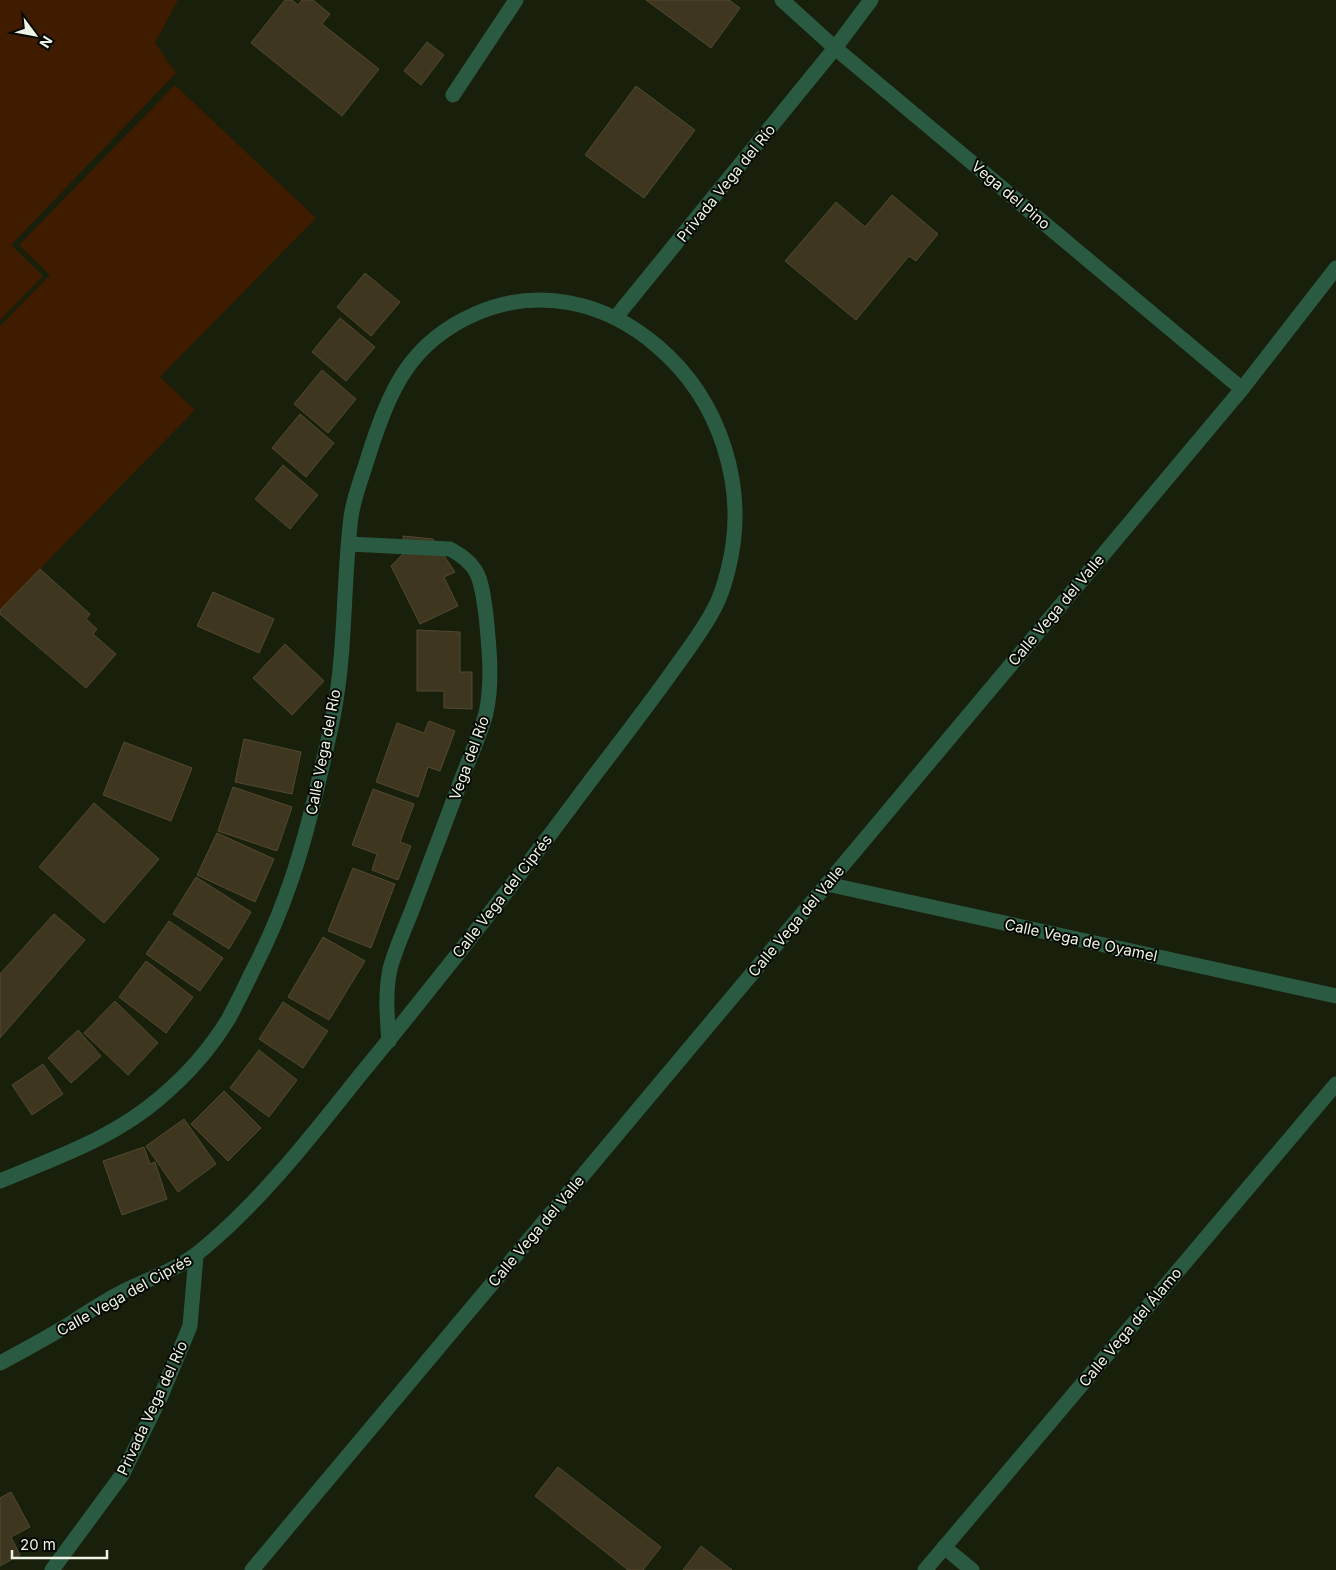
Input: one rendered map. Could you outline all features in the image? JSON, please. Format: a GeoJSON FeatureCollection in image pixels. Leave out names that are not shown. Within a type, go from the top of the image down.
{"type":"FeatureCollection","features":[{"type":"Feature","properties":{"kind":"street"},"geometry":{"type":"LineString","coordinates":[[454,95],[516,0]]}},
{"type":"Feature","properties":{"kind":"street","name":"Vega del Pino"},"geometry":{"type":"LineString","coordinates":[[782,0],[835,48],[1242,389]]}},
{"type":"Feature","properties":{"kind":"street","name":"Privada Vega del Río"},"geometry":{"type":"LineString","coordinates":[[616,317],[835,48],[871,0]]}},
{"type":"Feature","properties":{"kind":"street","name":"Calle Vega del Valle"},"geometry":{"type":"LineString","coordinates":[[252,1570],[1242,389],[1336,268]]}},
{"type":"Feature","properties":{"kind":"street","name":"Calle Vega del Río"},"geometry":{"type":"LineString","coordinates":[[0,1181],[77,1150],[106,1136],[160,1098],[184,1076],[228,1020],[268,941],[296,871],[335,707],[352,508],[380,419],[391,393],[401,377],[424,348],[445,330],[469,316],[493,307],[543,300],[568,302],[593,308],[616,317]]}},
{"type":"Feature","properties":{"kind":"street","name":"Calle Vega del Ciprés"},"geometry":{"type":"LineString","coordinates":[[0,1363],[121,1293],[196,1256],[258,1198],[389,1041],[540,849],[661,687],[718,603],[728,572],[735,531],[736,507],[732,476],[724,445],[712,416],[698,392],[681,370],[662,349],[616,317]]}},
{"type":"Feature","properties":{"kind":"street","name":"Vega del Río"},"geometry":{"type":"LineString","coordinates":[[348,544],[450,549],[462,555],[472,564],[479,576],[490,649],[486,713],[390,969],[386,995],[389,1041]]}},
{"type":"Feature","properties":{"kind":"street","name":"Calle Vega de Oyamel"},"geometry":{"type":"LineString","coordinates":[[827,884],[1336,996]]}},
{"type":"Feature","properties":{"kind":"street","name":"Calle Vega del Álamo"},"geometry":{"type":"LineString","coordinates":[[925,1570],[1336,1084]]}},
{"type":"Feature","properties":{"kind":"street","name":"Privada Vega del Río"},"geometry":{"type":"LineString","coordinates":[[52,1570],[122,1475],[160,1398],[190,1326],[196,1256]]}},
{"type":"Feature","properties":{"kind":"street"},"geometry":{"type":"LineString","coordinates":[[944,1547],[972,1570]]}},
{"type":"Feature","properties":{"kind":"shaded area"},"geometry":{"type":"Polygon","coordinates":[[[0,0],[178,0],[155,43],[176,73],[11,245],[43,276],[0,320],[0,0]]]}},
{"type":"Feature","properties":{"kind":"shaded area"},"geometry":{"type":"Polygon","coordinates":[[[175,85],[316,218],[160,377],[195,410],[0,610],[0,326],[50,275],[19,245],[175,85]]]}},
{"type":"Feature","properties":{"kind":"building"},"geometry":{"type":"Polygon","coordinates":[[[285,0],[292,0],[298,5],[302,0],[313,0],[330,14],[322,24],[379,69],[342,116],[251,43],[285,0]]]}},
{"type":"Feature","properties":{"kind":"building"},"geometry":{"type":"Polygon","coordinates":[[[646,0],[729,0],[740,8],[711,48],[646,0]]]}},
{"type":"Feature","properties":{"kind":"building"},"geometry":{"type":"Polygon","coordinates":[[[427,42],[444,55],[421,85],[404,71],[427,42]]]}},
{"type":"Feature","properties":{"kind":"building"},"geometry":{"type":"Polygon","coordinates":[[[636,86],[695,130],[644,198],[585,155],[636,86]]]}},
{"type":"Feature","properties":{"kind":"building"},"geometry":{"type":"Polygon","coordinates":[[[892,195],[938,234],[916,261],[909,256],[856,320],[785,261],[836,202],[865,227],[892,195]]]}},
{"type":"Feature","properties":{"kind":"building"},"geometry":{"type":"Polygon","coordinates":[[[365,273],[400,302],[371,336],[337,307],[365,273]]]}},
{"type":"Feature","properties":{"kind":"building"},"geometry":{"type":"Polygon","coordinates":[[[340,318],[375,347],[346,381],[312,352],[340,318]]]}},
{"type":"Feature","properties":{"kind":"building"},"geometry":{"type":"Polygon","coordinates":[[[322,370],[356,399],[328,433],[294,404],[322,370]]]}},
{"type":"Feature","properties":{"kind":"building"},"geometry":{"type":"Polygon","coordinates":[[[300,414],[334,443],[306,477],[272,448],[300,414]]]}},
{"type":"Feature","properties":{"kind":"building"},"geometry":{"type":"Polygon","coordinates":[[[283,465],[318,495],[290,529],[255,499],[283,465]]]}},
{"type":"Feature","properties":{"kind":"building"},"geometry":{"type":"Polygon","coordinates":[[[403,536],[433,539],[455,572],[444,577],[458,606],[420,624],[391,566],[404,553],[403,536]]]}},
{"type":"Feature","properties":{"kind":"building"},"geometry":{"type":"Polygon","coordinates":[[[40,569],[90,614],[86,619],[97,629],[93,634],[116,654],[86,688],[0,614],[0,610],[40,569]]]}},
{"type":"Feature","properties":{"kind":"building"},"geometry":{"type":"Polygon","coordinates":[[[213,592],[274,619],[259,653],[197,626],[213,592]]]}},
{"type":"Feature","properties":{"kind":"building"},"geometry":{"type":"Polygon","coordinates":[[[417,630],[460,632],[460,672],[472,672],[472,709],[444,708],[444,691],[417,691],[417,630]]]}},
{"type":"Feature","properties":{"kind":"building"},"geometry":{"type":"Polygon","coordinates":[[[285,644],[324,681],[292,715],[253,678],[285,644]]]}},
{"type":"Feature","properties":{"kind":"building"},"geometry":{"type":"Polygon","coordinates":[[[429,721],[455,731],[440,771],[428,767],[418,797],[376,782],[397,723],[424,733],[429,721]]]}},
{"type":"Feature","properties":{"kind":"building"},"geometry":{"type":"Polygon","coordinates":[[[244,739],[301,752],[292,794],[235,782],[244,739]]]}},
{"type":"Feature","properties":{"kind":"building"},"geometry":{"type":"Polygon","coordinates":[[[124,742],[192,768],[171,821],[103,795],[124,742]]]}},
{"type":"Feature","properties":{"kind":"building"},"geometry":{"type":"Polygon","coordinates":[[[233,787],[292,807],[277,851],[218,831],[233,787]]]}},
{"type":"Feature","properties":{"kind":"building"},"geometry":{"type":"Polygon","coordinates":[[[373,789],[414,804],[400,842],[411,846],[398,880],[372,870],[377,854],[352,845],[373,789]]]}},
{"type":"Feature","properties":{"kind":"building"},"geometry":{"type":"Polygon","coordinates":[[[94,803],[159,859],[104,923],[39,867],[94,803]]]}},
{"type":"Feature","properties":{"kind":"building"},"geometry":{"type":"Polygon","coordinates":[[[217,833],[274,859],[255,902],[197,875],[217,833]]]}},
{"type":"Feature","properties":{"kind":"building"},"geometry":{"type":"Polygon","coordinates":[[[353,868],[395,884],[371,948],[328,931],[353,868]]]}},
{"type":"Feature","properties":{"kind":"building"},"geometry":{"type":"Polygon","coordinates":[[[196,877],[251,912],[229,949],[173,914],[196,877]]]}},
{"type":"Feature","properties":{"kind":"building"},"geometry":{"type":"Polygon","coordinates":[[[54,914],[85,940],[0,1038],[0,974],[54,914]]]}},
{"type":"Feature","properties":{"kind":"building"},"geometry":{"type":"Polygon","coordinates":[[[169,921],[223,958],[200,991],[146,954],[169,921]]]}},
{"type":"Feature","properties":{"kind":"building"},"geometry":{"type":"Polygon","coordinates":[[[323,937],[365,961],[329,1020],[288,997],[323,937]]]}},
{"type":"Feature","properties":{"kind":"building"},"geometry":{"type":"Polygon","coordinates":[[[146,961],[193,997],[166,1033],[119,997],[146,961]]]}},
{"type":"Feature","properties":{"kind":"building"},"geometry":{"type":"Polygon","coordinates":[[[115,1001],[158,1043],[128,1075],[84,1033],[115,1001]]]}},
{"type":"Feature","properties":{"kind":"building"},"geometry":{"type":"Polygon","coordinates":[[[283,1002],[328,1031],[303,1068],[259,1039],[283,1002]]]}},
{"type":"Feature","properties":{"kind":"building"},"geometry":{"type":"Polygon","coordinates":[[[78,1030],[101,1056],[71,1083],[48,1058],[78,1030]]]}},
{"type":"Feature","properties":{"kind":"building"},"geometry":{"type":"Polygon","coordinates":[[[259,1050],[297,1080],[269,1117],[230,1088],[259,1050]]]}},
{"type":"Feature","properties":{"kind":"building"},"geometry":{"type":"Polygon","coordinates":[[[43,1064],[63,1094],[32,1115],[12,1085],[43,1064]]]}},
{"type":"Feature","properties":{"kind":"building"},"geometry":{"type":"Polygon","coordinates":[[[224,1091],[261,1128],[228,1161],[191,1124],[224,1091]]]}},
{"type":"Feature","properties":{"kind":"building"},"geometry":{"type":"Polygon","coordinates":[[[184,1119],[216,1164],[178,1192],[146,1146],[184,1119]]]}},
{"type":"Feature","properties":{"kind":"building"},"geometry":{"type":"Polygon","coordinates":[[[144,1147],[150,1164],[155,1162],[167,1199],[122,1215],[103,1161],[144,1147]]]}},
{"type":"Feature","properties":{"kind":"building"},"geometry":{"type":"Polygon","coordinates":[[[558,1467],[661,1547],[643,1570],[628,1570],[535,1496],[558,1467]]]}},
{"type":"Feature","properties":{"kind":"building"},"geometry":{"type":"Polygon","coordinates":[[[11,1492],[30,1527],[11,1537],[20,1555],[0,1566],[0,1498],[11,1492]]]}},
{"type":"Feature","properties":{"kind":"building"},"geometry":{"type":"Polygon","coordinates":[[[701,1546],[732,1570],[683,1570],[701,1546]]]}}]}
